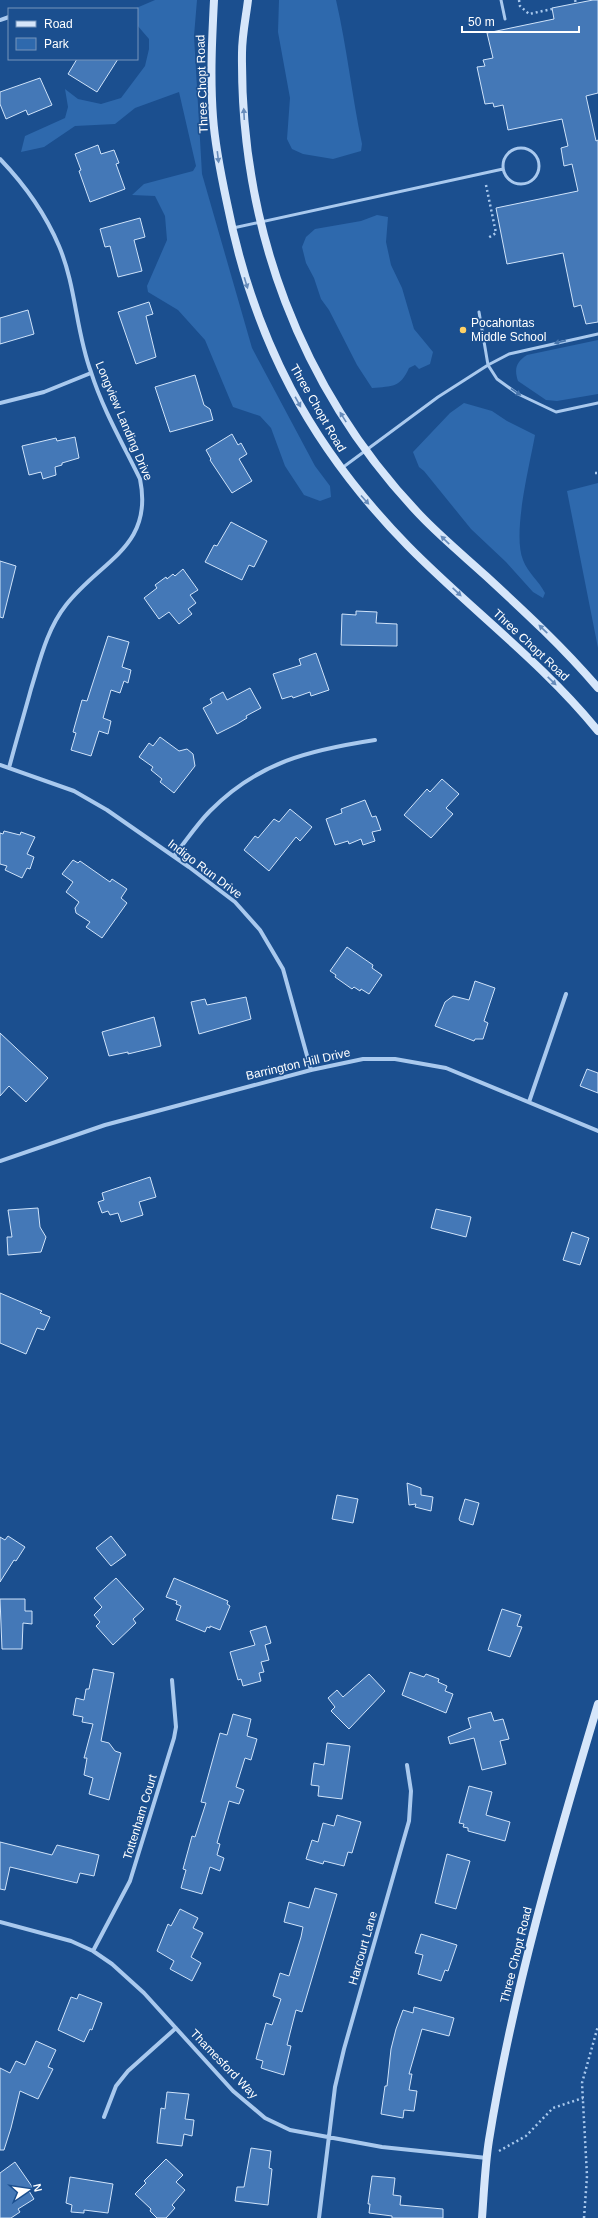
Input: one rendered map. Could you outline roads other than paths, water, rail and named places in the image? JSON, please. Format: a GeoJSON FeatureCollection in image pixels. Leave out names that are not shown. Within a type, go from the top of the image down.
{"type":"FeatureCollection","features":[{"type":"Feature","properties":{"kind":"main road","name":"Three Chopt Road"},"geometry":{"type":"LineString","coordinates":[[214,0],[213,118],[220,166],[232,228],[252,301],[272,352],[298,403],[341,470],[362,497],[410,549],[545,674],[579,708],[598,731]]}},
{"type":"Feature","properties":{"kind":"main road","name":"Three Chopt Road"},"geometry":{"type":"LineString","coordinates":[[248,0],[242,51],[243,101],[246,149],[259,222],[270,260],[292,320],[329,394],[364,450],[391,484],[422,517],[540,627],[598,688]]}},
{"type":"Feature","properties":{"kind":"main road","name":"Three Chopt Road"},"geometry":{"type":"LineString","coordinates":[[482,2218],[487,2158],[506,2047],[527,1957],[566,1810],[598,1704]]}},
{"type":"Feature","properties":{"kind":"street","name":"Longview Landing Drive"},"geometry":{"type":"LineString","coordinates":[[0,159],[20,180],[43,214],[60,247],[68,275],[83,348],[104,406],[140,480],[143,512],[138,530],[132,539],[66,605],[52,626],[38,665],[8,768]]}},
{"type":"Feature","properties":{"kind":"street"},"geometry":{"type":"LineString","coordinates":[[0,403],[44,392],[91,373]]}},
{"type":"Feature","properties":{"kind":"street"},"geometry":{"type":"LineString","coordinates":[[174,856],[209,811],[235,788],[266,768],[305,753],[326,747],[375,740]]}},
{"type":"Feature","properties":{"kind":"street","name":"Indigo Run Drive"},"geometry":{"type":"LineString","coordinates":[[0,765],[74,791],[107,810],[174,856],[235,902],[260,930],[283,969],[310,1070]]}},
{"type":"Feature","properties":{"kind":"street"},"geometry":{"type":"LineString","coordinates":[[529,1102],[566,994]]}},
{"type":"Feature","properties":{"kind":"street","name":"Barrington Hill Drive"},"geometry":{"type":"LineString","coordinates":[[0,1161],[105,1125],[310,1070],[363,1060],[395,1059],[446,1068],[598,1131]]}},
{"type":"Feature","properties":{"kind":"street","name":"Tottenham Court"},"geometry":{"type":"LineString","coordinates":[[93,1951],[130,1881],[172,1745],[176,1727],[172,1680]]}},
{"type":"Feature","properties":{"kind":"street","name":"Harcourt Lane"},"geometry":{"type":"LineString","coordinates":[[318,2218],[335,2087],[344,2049],[409,1820],[411,1791],[407,1766]]}},
{"type":"Feature","properties":{"kind":"street","name":"Thamesford Way"},"geometry":{"type":"LineString","coordinates":[[0,1922],[71,1941],[93,1951],[112,1964],[144,1993],[233,2092],[265,2118],[290,2130],[382,2147],[487,2158]]}},
{"type":"Feature","properties":{"kind":"street"},"geometry":{"type":"LineString","coordinates":[[104,2117],[116,2086],[128,2071],[176,2028]]}},
{"type":"Feature","properties":{"kind":"lane"},"geometry":{"type":"LineString","coordinates":[[501,0],[505,19]]}},
{"type":"Feature","properties":{"kind":"lane"},"geometry":{"type":"LineString","coordinates":[[516,148],[527,149],[533,152],[539,162],[537,174],[529,183],[523,184],[511,182],[506,178],[503,169],[506,155],[516,148]]}},
{"type":"Feature","properties":{"kind":"lane"},"geometry":{"type":"LineString","coordinates":[[232,228],[503,169]]}},
{"type":"Feature","properties":{"kind":"lane"},"geometry":{"type":"LineString","coordinates":[[479,312],[488,365],[497,379],[518,394],[556,412],[598,403]]}},
{"type":"Feature","properties":{"kind":"lane"},"geometry":{"type":"LineString","coordinates":[[341,470],[364,450],[438,396],[488,365],[509,354],[598,334]]}},
{"type":"Feature","properties":{"kind":"place","name":"Pocahontas Middle School"},"geometry":{"type":"Point","coordinates":[463,330]}}]}
